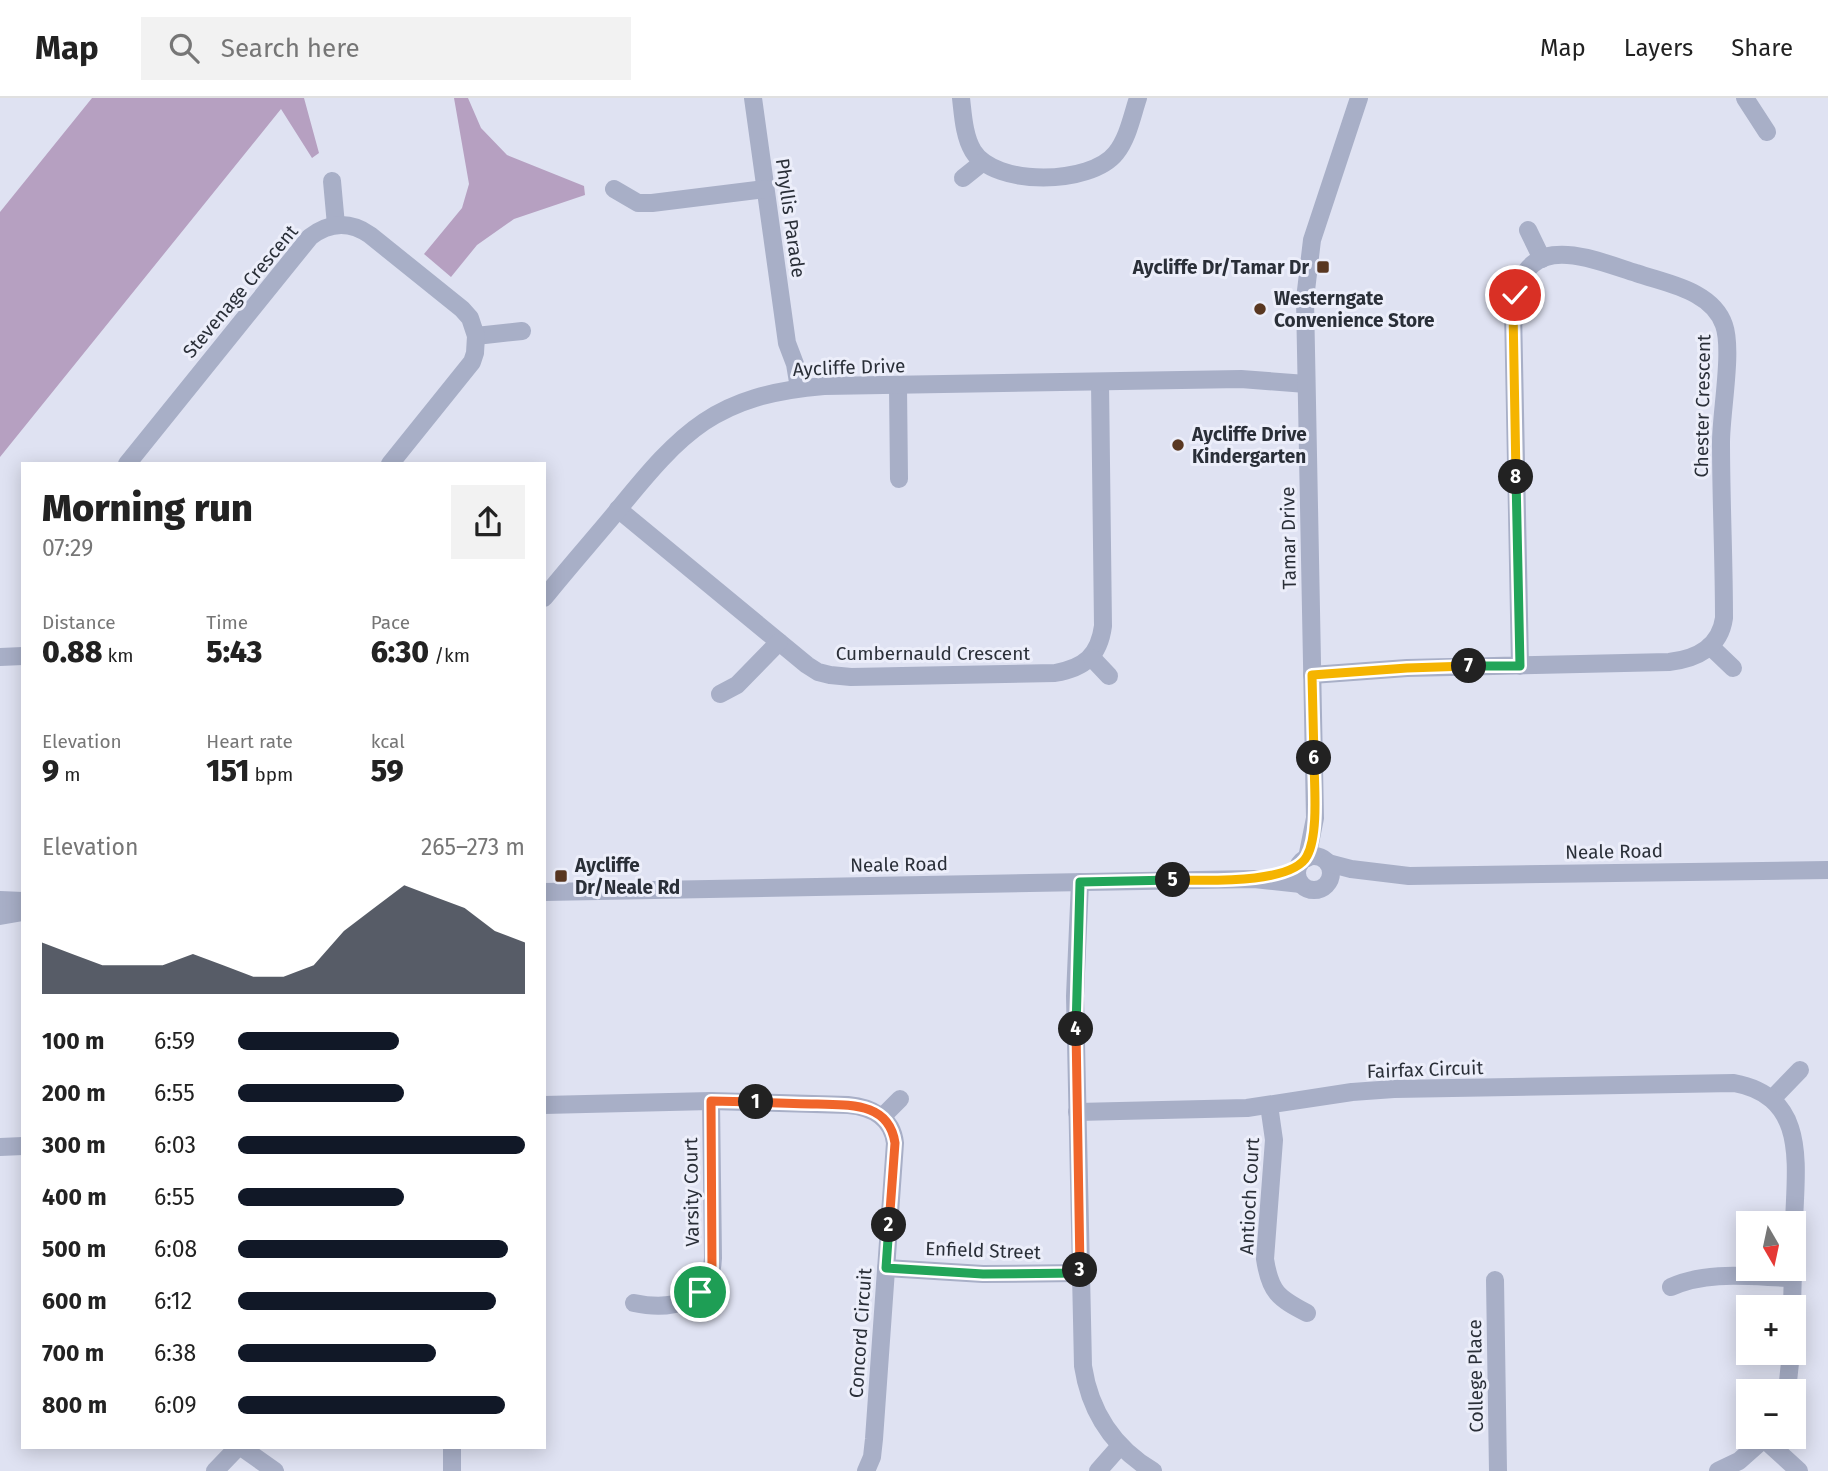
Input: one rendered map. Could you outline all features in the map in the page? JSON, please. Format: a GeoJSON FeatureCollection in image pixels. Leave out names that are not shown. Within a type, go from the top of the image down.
{"type":"FeatureCollection","features":[{"type":"Feature","properties":{"kind":"street","name":"Phyllis Parade"},"geometry":{"type":"LineString","coordinates":[[753,98],[788,343],[796,365],[793,389]]}},
{"type":"Feature","properties":{"kind":"street"},"geometry":{"type":"LineString","coordinates":[[961,98],[967,138],[973,152],[993,170],[1022,176],[1077,175],[1105,164],[1117,153],[1124,140],[1138,98]]}},
{"type":"Feature","properties":{"kind":"street","name":"Tamar Drive"},"geometry":{"type":"LineString","coordinates":[[1327,868],[1315,818],[1305,299],[1312,240],[1359,98]]}},
{"type":"Feature","properties":{"kind":"street"},"geometry":{"type":"LineString","coordinates":[[1745,98],[1767,132]]}},
{"type":"Feature","properties":{"kind":"street"},"geometry":{"type":"LineString","coordinates":[[963,178],[982,162]]}},
{"type":"Feature","properties":{"kind":"street"},"geometry":{"type":"LineString","coordinates":[[332,181],[336,225],[363,230],[380,243],[462,309],[470,318],[476,336],[475,353],[466,371],[392,462]]}},
{"type":"Feature","properties":{"kind":"street"},"geometry":{"type":"LineString","coordinates":[[614,189],[638,203],[652,203],[765,189]]}},
{"type":"Feature","properties":{"kind":"street","name":"Stevenage Crescent"},"geometry":{"type":"LineString","coordinates":[[129,462],[300,249],[319,230],[336,225]]}},
{"type":"Feature","properties":{"kind":"street"},"geometry":{"type":"LineString","coordinates":[[1520,666],[1513,310],[1520,281],[1527,269],[1542,259],[1528,230]]}},
{"type":"Feature","properties":{"kind":"street","name":"Chester Crescent"},"geometry":{"type":"LineString","coordinates":[[1542,259],[1563,254],[1585,256],[1690,292],[1712,306],[1725,327],[1727,349],[1721,441],[1724,618],[1723,629],[1710,646]]}},
{"type":"Feature","properties":{"kind":"street"},"geometry":{"type":"LineString","coordinates":[[476,336],[522,331]]}},
{"type":"Feature","properties":{"kind":"street","name":"Aycliffe Drive"},"geometry":{"type":"LineString","coordinates":[[546,596],[667,451],[710,417],[755,397],[793,389],[1306,377]]}},
{"type":"Feature","properties":{"kind":"street"},"geometry":{"type":"LineString","coordinates":[[1100,382],[1105,612],[1102,636],[1092,658],[1110,676]]}},
{"type":"Feature","properties":{"kind":"street"},"geometry":{"type":"LineString","coordinates":[[898,386],[899,479]]}},
{"type":"Feature","properties":{"kind":"street","name":"Cumbernauld Crescent"},"geometry":{"type":"LineString","coordinates":[[618,509],[818,672],[839,676],[1055,673],[1069,671],[1092,658]]}},
{"type":"Feature","properties":{"kind":"street"},"geometry":{"type":"LineString","coordinates":[[720,694],[737,685],[779,642]]}},
{"type":"Feature","properties":{"kind":"street"},"geometry":{"type":"LineString","coordinates":[[1312,670],[1669,663],[1693,659],[1710,646],[1733,668]]}},
{"type":"Feature","properties":{"kind":"street"},"geometry":{"type":"LineString","coordinates":[[0,657],[21,656]]}},
{"type":"Feature","properties":{"kind":"street","name":"Tamar Drive"},"geometry":{"type":"LineString","coordinates":[[1302,870],[1315,818]]}},
{"type":"Feature","properties":{"kind":"street"},"geometry":{"type":"LineString","coordinates":[[1302,870],[1316,856],[1327,868]]}},
{"type":"Feature","properties":{"kind":"street","name":"Neale Road"},"geometry":{"type":"LineString","coordinates":[[546,892],[1254,879],[1302,870],[1311,890],[1316,890],[1326,885],[1327,868],[1345,879],[1367,882],[1409,876],[1825,868]]}},
{"type":"Feature","properties":{"kind":"street"},"geometry":{"type":"LineString","coordinates":[[1073,882],[1069,934],[1075,996],[1082,1359],[1086,1384],[1098,1415],[1120,1446],[1153,1471]]}},
{"type":"Feature","properties":{"kind":"street"},"geometry":{"type":"LineString","coordinates":[[0,900],[21,901]]}},
{"type":"Feature","properties":{"kind":"street"},"geometry":{"type":"LineString","coordinates":[[0,916],[21,912]]}},
{"type":"Feature","properties":{"kind":"street"},"geometry":{"type":"LineString","coordinates":[[1794,1211],[1794,1135],[1783,1110],[1772,1099],[1800,1070]]}},
{"type":"Feature","properties":{"kind":"street","name":"Fairfax Circuit"},"geometry":{"type":"LineString","coordinates":[[1077,1112],[1225,1109],[1394,1089],[1723,1083],[1748,1086],[1772,1099]]}},
{"type":"Feature","properties":{"kind":"street"},"geometry":{"type":"LineString","coordinates":[[546,1105],[711,1101],[856,1106],[882,1117],[900,1099]]}},
{"type":"Feature","properties":{"kind":"street","name":"Varsity Court"},"geometry":{"type":"LineString","coordinates":[[634,1303],[655,1306],[677,1303],[700,1292],[708,1282],[713,1258],[711,1101]]}},
{"type":"Feature","properties":{"kind":"street","name":"Antioch Court"},"geometry":{"type":"LineString","coordinates":[[1269,1105],[1274,1140],[1265,1259],[1267,1275],[1277,1294],[1307,1313]]}},
{"type":"Feature","properties":{"kind":"street","name":"Concord Circuit"},"geometry":{"type":"LineString","coordinates":[[866,1471],[872,1457],[895,1143],[894,1132],[882,1117]]}},
{"type":"Feature","properties":{"kind":"street"},"geometry":{"type":"LineString","coordinates":[[0,1147],[21,1146]]}},
{"type":"Feature","properties":{"kind":"street","name":"Enfield Street"},"geometry":{"type":"LineString","coordinates":[[886,1268],[983,1274],[1080,1273]]}},
{"type":"Feature","properties":{"kind":"street"},"geometry":{"type":"LineString","coordinates":[[1671,1287],[1686,1280],[1711,1275],[1736,1274]]}},
{"type":"Feature","properties":{"kind":"street","name":"College Place"},"geometry":{"type":"LineString","coordinates":[[1495,1280],[1498,1471]]}},
{"type":"Feature","properties":{"kind":"street"},"geometry":{"type":"LineString","coordinates":[[1098,1471],[1120,1446]]}},
{"type":"Feature","properties":{"kind":"street"},"geometry":{"type":"LineString","coordinates":[[215,1471],[238,1449]]}},
{"type":"Feature","properties":{"kind":"street"},"geometry":{"type":"LineString","coordinates":[[243,1449],[275,1471]]}},
{"type":"Feature","properties":{"kind":"street"},"geometry":{"type":"LineString","coordinates":[[452,1449],[452,1471]]}},
{"type":"Feature","properties":{"kind":"street"},"geometry":{"type":"LineString","coordinates":[[1718,1471],[1739,1461],[1753,1449]]}},
{"type":"Feature","properties":{"kind":"street"},"geometry":{"type":"LineString","coordinates":[[1776,1449],[1799,1471]]}},
{"type":"Feature","properties":{"kind":"shaded area"},"geometry":{"type":"Polygon","coordinates":[[[92,98],[304,98],[319,153],[312,158],[281,109],[0,457],[0,212],[92,98]]]}},
{"type":"Feature","properties":{"kind":"shaded area"},"geometry":{"type":"Polygon","coordinates":[[[454,98],[468,98],[481,128],[507,155],[584,186],[585,195],[514,219],[477,245],[451,277],[424,254],[462,208],[469,184],[454,98]]]}},
{"type":"Feature","properties":{"kind":"place","name":"Aycliffe Dr/Tamar Dr"},"geometry":{"type":"Point","coordinates":[1323,267]}},
{"type":"Feature","properties":{"kind":"place","name":"Westerngate Convenience Store"},"geometry":{"type":"Point","coordinates":[1260,309]}},
{"type":"Feature","properties":{"kind":"place","name":"Aycliffe Drive Kindergarten"},"geometry":{"type":"Point","coordinates":[1178,445]}},
{"type":"Feature","properties":{"kind":"place","name":"Aycliffe Dr/Neale Rd"},"geometry":{"type":"Point","coordinates":[561,876]}},
{"type":"Feature","properties":{"kind":"route"},"geometry":{"type":"LineString","coordinates":[[700,1292],[708,1282],[713,1258],[711,1101],[856,1106],[882,1117],[894,1132],[895,1143],[886,1268],[983,1274],[1080,1273],[1075,996],[1080,882],[1254,879],[1298,868],[1307,858],[1315,818],[1312,675],[1407,668],[1520,666],[1513,310],[1515,295]]}}]}
